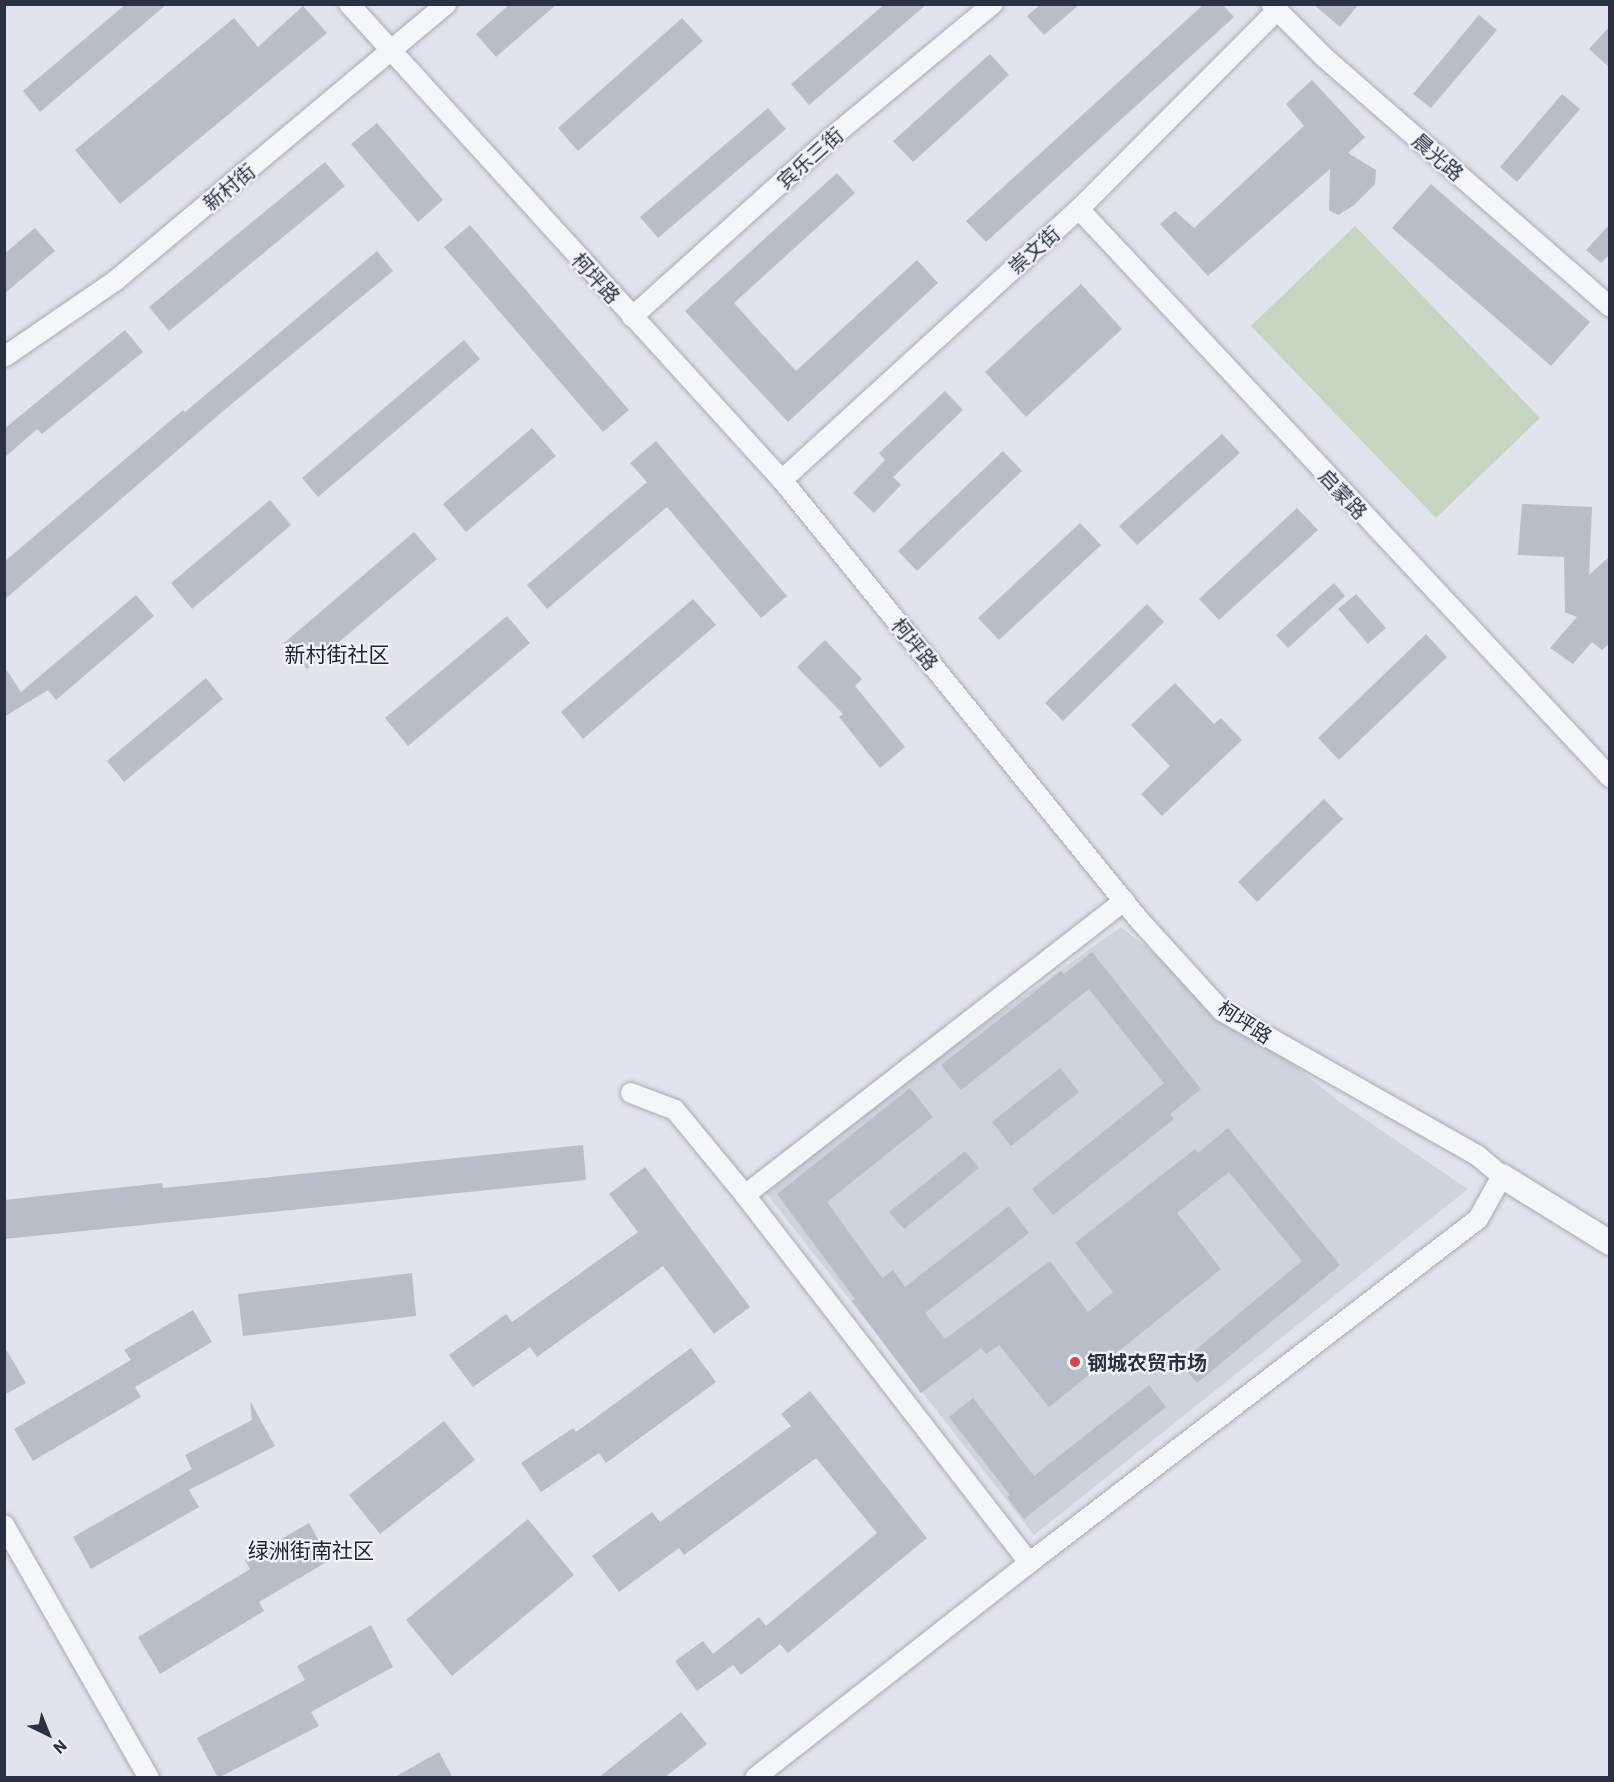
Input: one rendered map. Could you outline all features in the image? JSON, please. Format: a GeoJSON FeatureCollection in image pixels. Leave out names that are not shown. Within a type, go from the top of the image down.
{"type":"FeatureCollection","features":[{"type":"Feature","properties":{"kind":"street","name":"柯坪路"},"geometry":{"type":"LineString","coordinates":[[349,4],[391,53],[782,480],[1124,901],[1222,1011],[1478,1156],[1502,1176]]}},
{"type":"Feature","properties":{"kind":"street","name":"新村街"},"geometry":{"type":"LineString","coordinates":[[4,357],[115,282],[391,53],[446,4]]}},
{"type":"Feature","properties":{"kind":"street","name":"宾乐三街"},"geometry":{"type":"LineString","coordinates":[[632,317],[832,137],[993,4]]}},
{"type":"Feature","properties":{"kind":"street","name":"崇文街"},"geometry":{"type":"LineString","coordinates":[[782,480],[1079,209],[1273,8]]}},
{"type":"Feature","properties":{"kind":"street","name":"晨光路"},"geometry":{"type":"LineString","coordinates":[[1273,8],[1342,73],[1610,307]]}},
{"type":"Feature","properties":{"kind":"street","name":"启蒙路"},"geometry":{"type":"LineString","coordinates":[[1079,209],[1610,777]]}},
{"type":"Feature","properties":{"kind":"street"},"geometry":{"type":"LineString","coordinates":[[746,1195],[1124,901]]}},
{"type":"Feature","properties":{"kind":"street"},"geometry":{"type":"LineString","coordinates":[[631,1093],[675,1110],[746,1195],[1029,1563]]}},
{"type":"Feature","properties":{"kind":"street"},"geometry":{"type":"LineString","coordinates":[[754,1778],[1029,1563],[1478,1219],[1502,1176],[1610,1243]]}},
{"type":"Feature","properties":{"kind":"street"},"geometry":{"type":"LineString","coordinates":[[4,1525],[149,1778]]}},
{"type":"Feature","properties":{"kind":"shaded area","name":"钢城农贸市场"},"geometry":{"type":"Polygon","coordinates":[[[1121,927],[1341,1103],[1468,1189],[1034,1535],[759,1184],[1121,927]]]}},
{"type":"Feature","properties":{"kind":"green space"},"geometry":{"type":"Polygon","coordinates":[[[1355,226],[1540,418],[1436,518],[1251,326],[1355,226]]]}},
{"type":"Feature","properties":{"kind":"building"},"geometry":{"type":"Polygon","coordinates":[[[126,4],[167,4],[40,112],[23,91],[126,4]]]}},
{"type":"Feature","properties":{"kind":"building"},"geometry":{"type":"Polygon","coordinates":[[[510,4],[557,4],[496,57],[476,34],[510,4]]]}},
{"type":"Feature","properties":{"kind":"building"},"geometry":{"type":"Polygon","coordinates":[[[885,4],[927,4],[809,105],[791,84],[885,4]]]}},
{"type":"Feature","properties":{"kind":"building"},"geometry":{"type":"Polygon","coordinates":[[[1041,4],[1080,4],[1044,35],[1027,16],[1041,4]]]}},
{"type":"Feature","properties":{"kind":"building"},"geometry":{"type":"Polygon","coordinates":[[[1204,4],[1222,4],[1234,17],[986,242],[966,221],[1204,4]]]}},
{"type":"Feature","properties":{"kind":"building"},"geometry":{"type":"Polygon","coordinates":[[[1313,4],[1359,4],[1340,27],[1313,4]]]}},
{"type":"Feature","properties":{"kind":"building"},"geometry":{"type":"Polygon","coordinates":[[[303,6],[327,33],[120,204],[75,150],[234,18],[258,47],[303,6]]]}},
{"type":"Feature","properties":{"kind":"building"},"geometry":{"type":"Polygon","coordinates":[[[1479,15],[1497,30],[1431,108],[1413,94],[1479,15]]]}},
{"type":"Feature","properties":{"kind":"building"},"geometry":{"type":"Polygon","coordinates":[[[682,18],[703,41],[578,151],[558,128],[682,18]]]}},
{"type":"Feature","properties":{"kind":"building"},"geometry":{"type":"Polygon","coordinates":[[[1610,26],[1610,68],[1589,49],[1610,26]]]}},
{"type":"Feature","properties":{"kind":"building"},"geometry":{"type":"Polygon","coordinates":[[[990,54],[1009,75],[913,162],[893,141],[990,54]]]}},
{"type":"Feature","properties":{"kind":"building"},"geometry":{"type":"Polygon","coordinates":[[[1312,80],[1365,137],[1348,153],[1376,170],[1375,184],[1353,206],[1338,215],[1329,210],[1330,169],[1208,276],[1160,224],[1175,211],[1194,228],[1304,126],[1286,104],[1312,80]]]}},
{"type":"Feature","properties":{"kind":"building"},"geometry":{"type":"Polygon","coordinates":[[[1562,94],[1580,109],[1517,182],[1500,167],[1562,94]]]}},
{"type":"Feature","properties":{"kind":"building"},"geometry":{"type":"Polygon","coordinates":[[[768,108],[786,129],[658,238],[640,217],[768,108]]]}},
{"type":"Feature","properties":{"kind":"building"},"geometry":{"type":"Polygon","coordinates":[[[377,123],[443,200],[418,222],[351,144],[377,123]]]}},
{"type":"Feature","properties":{"kind":"building"},"geometry":{"type":"Polygon","coordinates":[[[325,162],[345,186],[169,331],[149,307],[325,162]]]}},
{"type":"Feature","properties":{"kind":"building"},"geometry":{"type":"Polygon","coordinates":[[[837,173],[855,193],[734,303],[796,371],[917,260],[938,283],[788,422],[685,311],[837,173]]]}},
{"type":"Feature","properties":{"kind":"building"},"geometry":{"type":"Polygon","coordinates":[[[1431,184],[1590,322],[1551,366],[1392,228],[1431,184]]]}},
{"type":"Feature","properties":{"kind":"building"},"geometry":{"type":"Polygon","coordinates":[[[1610,224],[1610,254],[1601,263],[1586,250],[1610,224]]]}},
{"type":"Feature","properties":{"kind":"building"},"geometry":{"type":"Polygon","coordinates":[[[470,225],[629,410],[603,432],[444,247],[470,225]]]}},
{"type":"Feature","properties":{"kind":"building"},"geometry":{"type":"Polygon","coordinates":[[[35,228],[55,251],[4,294],[4,254],[35,228]]]}},
{"type":"Feature","properties":{"kind":"building"},"geometry":{"type":"Polygon","coordinates":[[[377,251],[393,271],[222,412],[4,600],[4,562],[183,410],[185,412],[377,251]]]}},
{"type":"Feature","properties":{"kind":"building"},"geometry":{"type":"Polygon","coordinates":[[[1081,284],[1122,329],[1026,417],[985,372],[1081,284]]]}},
{"type":"Feature","properties":{"kind":"building"},"geometry":{"type":"Polygon","coordinates":[[[125,330],[143,352],[42,434],[37,429],[4,458],[4,429],[125,330]]]}},
{"type":"Feature","properties":{"kind":"building"},"geometry":{"type":"Polygon","coordinates":[[[464,340],[480,359],[318,497],[302,478],[464,340]]]}},
{"type":"Feature","properties":{"kind":"building"},"geometry":{"type":"Polygon","coordinates":[[[945,391],[963,410],[893,477],[901,485],[874,513],[853,493],[885,460],[879,453],[945,391]]]}},
{"type":"Feature","properties":{"kind":"building"},"geometry":{"type":"Polygon","coordinates":[[[532,428],[556,456],[466,532],[443,504],[532,428]]]}},
{"type":"Feature","properties":{"kind":"building"},"geometry":{"type":"Polygon","coordinates":[[[1222,434],[1240,453],[1137,545],[1119,526],[1222,434]]]}},
{"type":"Feature","properties":{"kind":"building"},"geometry":{"type":"Polygon","coordinates":[[[656,441],[787,596],[761,618],[667,507],[547,609],[527,585],[647,482],[630,463],[656,441]]]}},
{"type":"Feature","properties":{"kind":"building"},"geometry":{"type":"Polygon","coordinates":[[[1003,451],[1022,471],[917,571],[898,551],[1003,451]]]}},
{"type":"Feature","properties":{"kind":"building"},"geometry":{"type":"Polygon","coordinates":[[[270,500],[291,525],[192,609],[171,583],[270,500]]]}},
{"type":"Feature","properties":{"kind":"building"},"geometry":{"type":"Polygon","coordinates":[[[1522,504],[1592,507],[1589,575],[1610,556],[1610,643],[1602,650],[1592,642],[1573,664],[1550,648],[1577,617],[1565,612],[1564,557],[1518,555],[1522,504]]]}},
{"type":"Feature","properties":{"kind":"building"},"geometry":{"type":"Polygon","coordinates":[[[1297,508],[1318,530],[1219,620],[1199,599],[1297,508]]]}},
{"type":"Feature","properties":{"kind":"building"},"geometry":{"type":"Polygon","coordinates":[[[1080,523],[1101,545],[999,640],[978,618],[1080,523]]]}},
{"type":"Feature","properties":{"kind":"building"},"geometry":{"type":"Polygon","coordinates":[[[414,532],[437,559],[307,669],[284,643],[414,532]]]}},
{"type":"Feature","properties":{"kind":"building"},"geometry":{"type":"Polygon","coordinates":[[[1334,583],[1345,596],[1288,648],[1276,635],[1334,583]]]}},
{"type":"Feature","properties":{"kind":"building"},"geometry":{"type":"Polygon","coordinates":[[[1356,594],[1386,628],[1368,644],[1338,609],[1356,594]]]}},
{"type":"Feature","properties":{"kind":"building"},"geometry":{"type":"Polygon","coordinates":[[[136,595],[154,616],[56,700],[48,690],[4,717],[4,666],[21,692],[136,595]]]}},
{"type":"Feature","properties":{"kind":"building"},"geometry":{"type":"Polygon","coordinates":[[[693,599],[716,625],[583,739],[561,712],[693,599]]]}},
{"type":"Feature","properties":{"kind":"building"},"geometry":{"type":"Polygon","coordinates":[[[1147,604],[1164,622],[1063,721],[1045,703],[1147,604]]]}},
{"type":"Feature","properties":{"kind":"building"},"geometry":{"type":"Polygon","coordinates":[[[507,616],[530,643],[408,746],[385,718],[507,616]]]}},
{"type":"Feature","properties":{"kind":"building"},"geometry":{"type":"Polygon","coordinates":[[[1426,634],[1447,657],[1339,760],[1318,738],[1426,634]]]}},
{"type":"Feature","properties":{"kind":"building"},"geometry":{"type":"Polygon","coordinates":[[[825,640],[862,679],[855,686],[905,747],[880,768],[839,717],[843,714],[797,667],[825,640]]]}},
{"type":"Feature","properties":{"kind":"building"},"geometry":{"type":"Polygon","coordinates":[[[206,678],[223,699],[124,782],[107,761],[206,678]]]}},
{"type":"Feature","properties":{"kind":"building"},"geometry":{"type":"Polygon","coordinates":[[[1175,683],[1214,724],[1221,718],[1242,740],[1162,816],[1141,794],[1170,766],[1131,725],[1175,683]]]}},
{"type":"Feature","properties":{"kind":"building"},"geometry":{"type":"Polygon","coordinates":[[[1324,799],[1343,819],[1257,902],[1238,882],[1324,799]]]}},
{"type":"Feature","properties":{"kind":"building"},"geometry":{"type":"Polygon","coordinates":[[[1092,952],[1201,1089],[1170,1114],[1174,1119],[1053,1215],[1032,1189],[1164,1083],[1089,989],[961,1090],[941,1065],[1061,971],[1064,974],[1092,952]]]}},
{"type":"Feature","properties":{"kind":"building"},"geometry":{"type":"Polygon","coordinates":[[[1060,1068],[1079,1092],[1011,1146],[992,1122],[1060,1068]]]}},
{"type":"Feature","properties":{"kind":"building"},"geometry":{"type":"Polygon","coordinates":[[[910,1088],[933,1117],[827,1202],[882,1278],[893,1270],[905,1287],[1009,1206],[1029,1233],[925,1313],[945,1339],[1050,1261],[1088,1312],[1113,1292],[1075,1243],[1195,1149],[1198,1153],[1228,1128],[1340,1265],[1197,1383],[1180,1363],[1302,1261],[1229,1172],[1177,1213],[1221,1269],[1049,1407],[999,1345],[986,1354],[981,1348],[921,1393],[852,1301],[855,1299],[777,1194],[910,1088]]]}},
{"type":"Feature","properties":{"kind":"building"},"geometry":{"type":"Polygon","coordinates":[[[583,1145],[586,1180],[4,1239],[4,1200],[162,1183],[163,1188],[583,1145]]]}},
{"type":"Feature","properties":{"kind":"building"},"geometry":{"type":"Polygon","coordinates":[[[965,1151],[979,1168],[904,1229],[889,1212],[965,1151]]]}},
{"type":"Feature","properties":{"kind":"building"},"geometry":{"type":"Polygon","coordinates":[[[645,1167],[750,1307],[714,1334],[663,1266],[537,1357],[530,1347],[473,1387],[449,1355],[506,1314],[512,1322],[638,1232],[609,1194],[645,1167]]]}},
{"type":"Feature","properties":{"kind":"building"},"geometry":{"type":"Polygon","coordinates":[[[412,1273],[416,1316],[243,1336],[238,1294],[412,1273]]]}},
{"type":"Feature","properties":{"kind":"building"},"geometry":{"type":"Polygon","coordinates":[[[193,1310],[212,1342],[135,1387],[141,1397],[33,1461],[14,1429],[131,1360],[124,1350],[193,1310]]]}},
{"type":"Feature","properties":{"kind":"building"},"geometry":{"type":"Polygon","coordinates":[[[4,1346],[26,1383],[4,1395],[4,1346]]]}},
{"type":"Feature","properties":{"kind":"building"},"geometry":{"type":"Polygon","coordinates":[[[691,1348],[716,1382],[606,1463],[599,1453],[541,1492],[521,1463],[573,1428],[576,1432],[691,1348]]]}},
{"type":"Feature","properties":{"kind":"building"},"geometry":{"type":"Polygon","coordinates":[[[1149,1385],[1166,1407],[1024,1519],[1007,1497],[1010,1495],[949,1417],[973,1398],[1034,1476],[1149,1385]]]}},
{"type":"Feature","properties":{"kind":"building"},"geometry":{"type":"Polygon","coordinates":[[[810,1391],[927,1538],[788,1653],[780,1644],[741,1675],[733,1665],[697,1691],[675,1661],[703,1641],[713,1654],[759,1617],[766,1626],[877,1533],[816,1458],[684,1555],[679,1548],[619,1592],[592,1556],[652,1512],[660,1522],[791,1426],[781,1414],[810,1391]]]}},
{"type":"Feature","properties":{"kind":"building"},"geometry":{"type":"Polygon","coordinates":[[[250,1401],[275,1446],[189,1490],[199,1507],[91,1569],[73,1537],[192,1469],[185,1455],[252,1420],[250,1401]]]}},
{"type":"Feature","properties":{"kind":"building"},"geometry":{"type":"Polygon","coordinates":[[[444,1421],[475,1460],[380,1534],[349,1495],[444,1421]]]}},
{"type":"Feature","properties":{"kind":"building"},"geometry":{"type":"Polygon","coordinates":[[[528,1519],[574,1575],[452,1676],[406,1620],[528,1519]]]}},
{"type":"Feature","properties":{"kind":"building"},"geometry":{"type":"Polygon","coordinates":[[[309,1523],[330,1560],[259,1602],[264,1611],[160,1674],[138,1637],[250,1569],[245,1560],[309,1523]]]}},
{"type":"Feature","properties":{"kind":"building"},"geometry":{"type":"Polygon","coordinates":[[[371,1625],[393,1667],[311,1712],[319,1726],[218,1778],[197,1738],[305,1680],[297,1666],[371,1625]]]}},
{"type":"Feature","properties":{"kind":"building"},"geometry":{"type":"Polygon","coordinates":[[[681,1712],[707,1744],[664,1778],[598,1778],[681,1712]]]}},
{"type":"Feature","properties":{"kind":"building"},"geometry":{"type":"Polygon","coordinates":[[[439,1752],[453,1778],[393,1778],[439,1752]]]}},
{"type":"Feature","properties":{"kind":"place","name":"钢城农贸市场"},"geometry":{"type":"Point","coordinates":[1075,1362]}},
{"type":"Feature","properties":{"kind":"district","name":"新村街社区"},"geometry":{"type":"Point","coordinates":[337,654]}},
{"type":"Feature","properties":{"kind":"district","name":"绿洲街南社区"},"geometry":{"type":"Point","coordinates":[311,1550]}}]}
